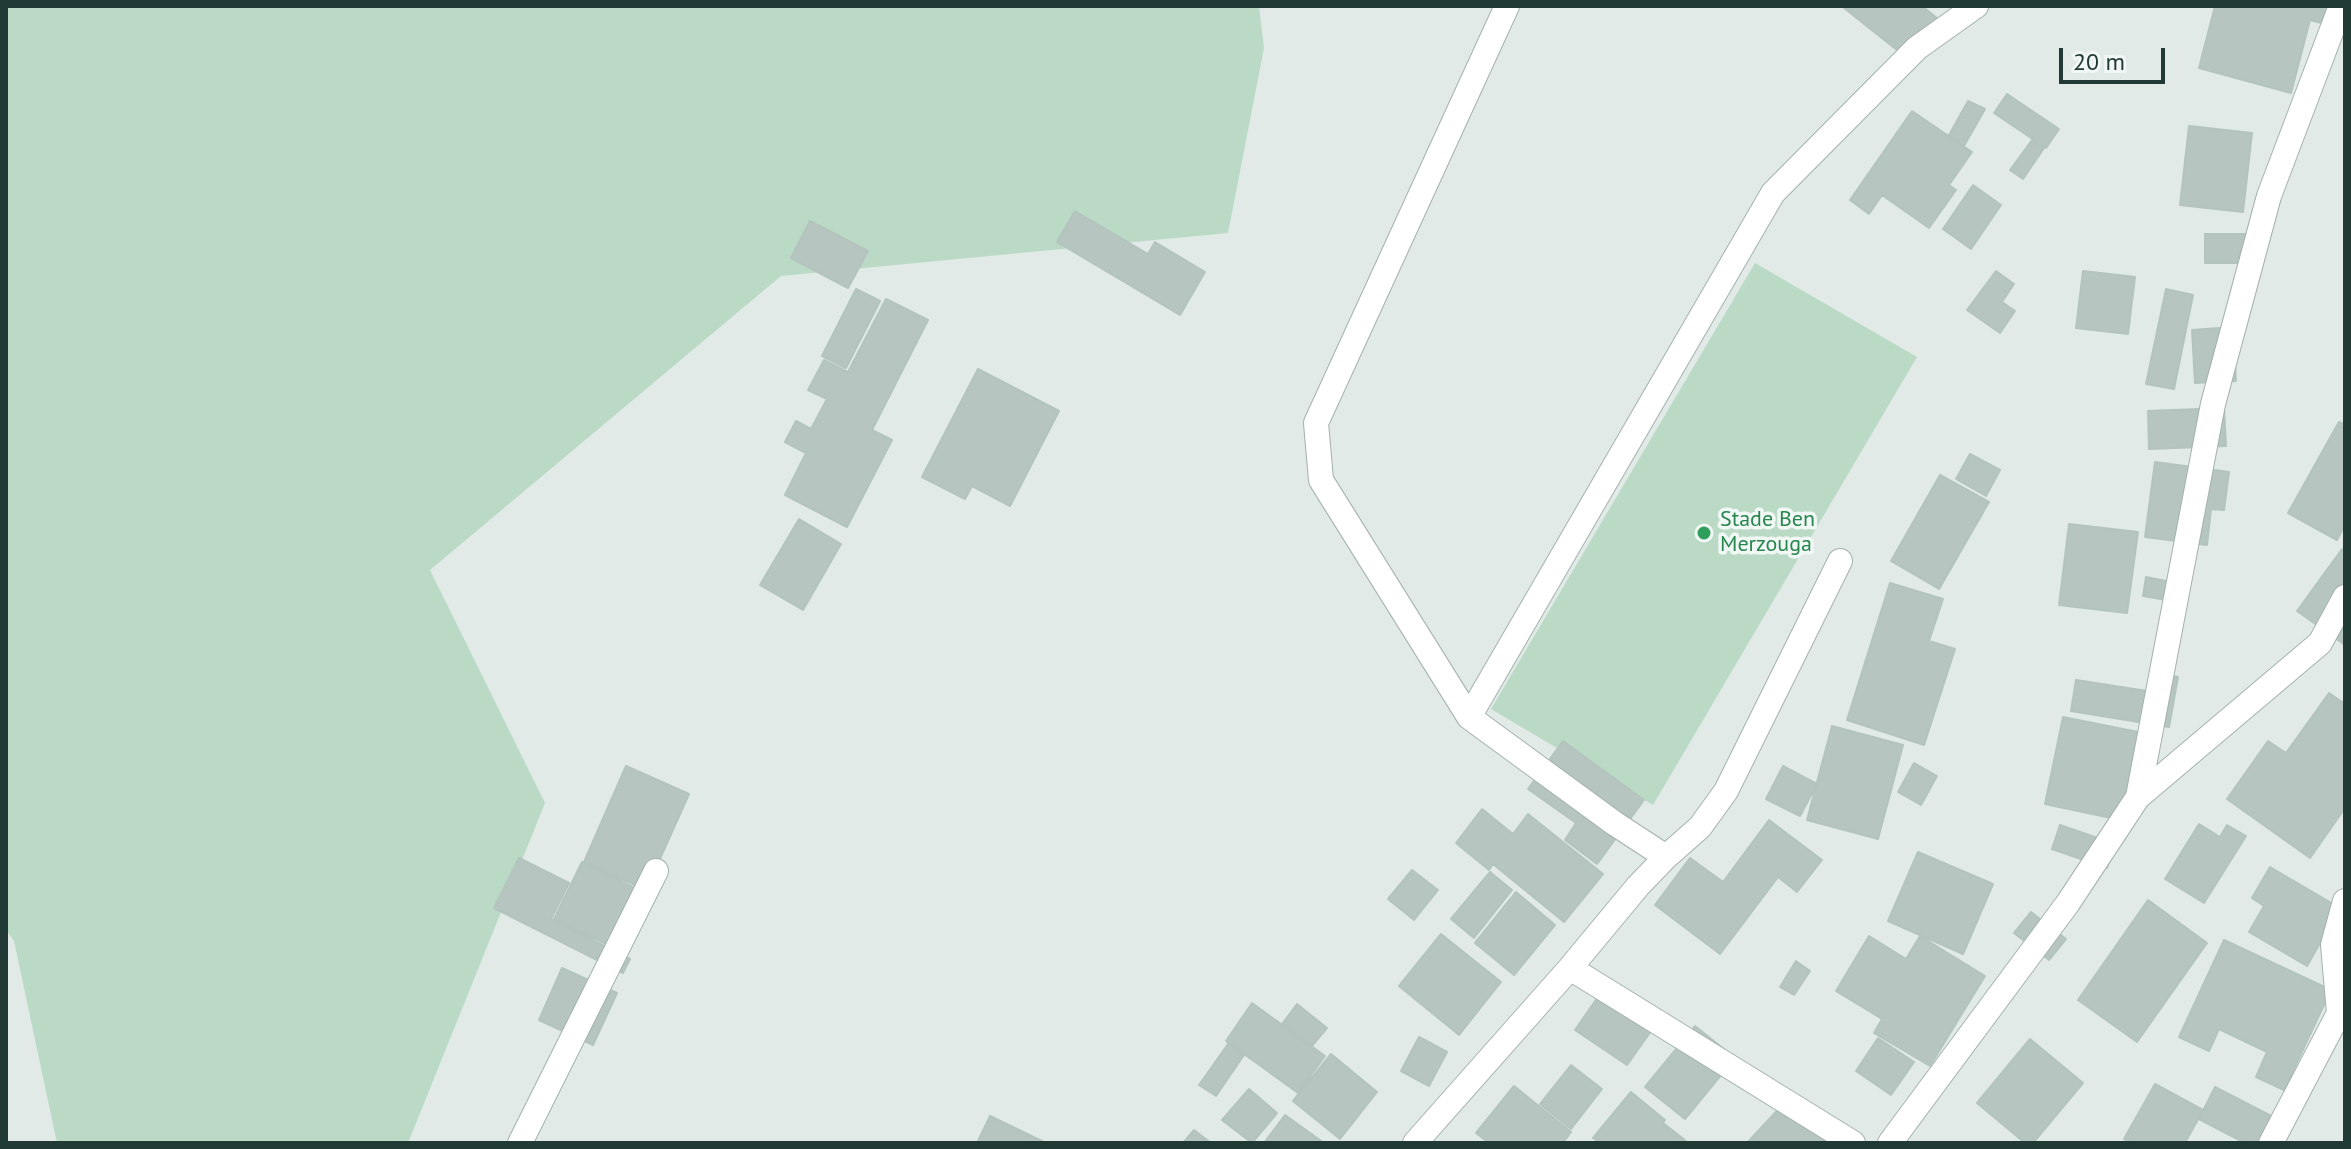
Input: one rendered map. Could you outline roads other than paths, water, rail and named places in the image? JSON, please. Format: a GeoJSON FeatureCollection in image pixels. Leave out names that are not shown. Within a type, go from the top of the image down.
{"type":"FeatureCollection","features":[{"type":"Feature","properties":{"kind":"street"},"geometry":{"type":"LineString","coordinates":[[1507,6],[1316,423],[1321,480],[1469,717],[1614,823],[1666,857]]}},
{"type":"Feature","properties":{"kind":"street"},"geometry":{"type":"LineString","coordinates":[[1469,717],[1773,193],[1917,48],[1976,6]]}},
{"type":"Feature","properties":{"kind":"street"},"geometry":{"type":"LineString","coordinates":[[2138,797],[2213,404],[2269,196],[2341,6]]}},
{"type":"Feature","properties":{"kind":"street"},"geometry":{"type":"LineString","coordinates":[[1415,1143],[1666,857],[1700,827],[1726,791],[1840,561]]}},
{"type":"Feature","properties":{"kind":"street"},"geometry":{"type":"LineString","coordinates":[[1890,1143],[2068,903],[2138,797],[2320,643],[2345,597]]}},
{"type":"Feature","properties":{"kind":"street"},"geometry":{"type":"LineString","coordinates":[[520,1143],[656,871]]}},
{"type":"Feature","properties":{"kind":"street"},"geometry":{"type":"LineString","coordinates":[[2271,1143],[2339,1013],[2333,945],[2345,901]]}},
{"type":"Feature","properties":{"kind":"street"},"geometry":{"type":"LineString","coordinates":[[1570,968],[1853,1143]]}},
{"type":"Feature","properties":{"kind":"place","name":"Stade Ben Merzouga"},"geometry":{"type":"Point","coordinates":[1704,533]}}]}
